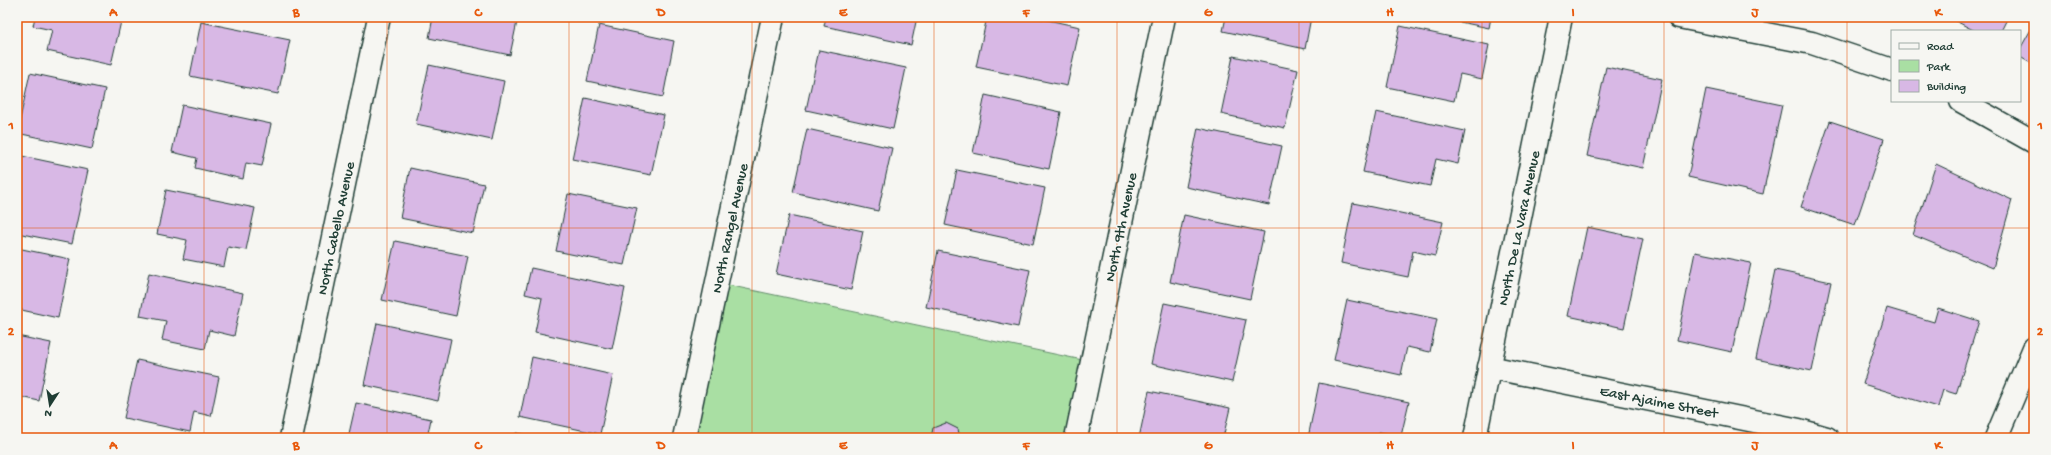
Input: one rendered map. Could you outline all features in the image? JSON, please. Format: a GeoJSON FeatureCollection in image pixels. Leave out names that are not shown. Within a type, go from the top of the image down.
{"type":"FeatureCollection","features":[{"type":"Feature","properties":{"kind":"street","name":"North Cabello Avenue"},"geometry":{"type":"LineString","coordinates":[[291,438],[379,17]]}},
{"type":"Feature","properties":{"kind":"street","name":"North Rangel Avenue"},"geometry":{"type":"LineString","coordinates":[[684,438],[773,17]]}},
{"type":"Feature","properties":{"kind":"street","name":"North 9th Avenue"},"geometry":{"type":"LineString","coordinates":[[1076,438],[1164,17]]}},
{"type":"Feature","properties":{"kind":"street","name":"North De La Vara Avenue"},"geometry":{"type":"LineString","coordinates":[[1475,438],[1561,17]]}},
{"type":"Feature","properties":{"kind":"street"},"geometry":{"type":"LineString","coordinates":[[1679,17],[1812,43],[1891,70]]}},
{"type":"Feature","properties":{"kind":"street"},"geometry":{"type":"LineString","coordinates":[[1963,102],[2034,142]]}},
{"type":"Feature","properties":{"kind":"street"},"geometry":{"type":"LineString","coordinates":[[1996,438],[2034,348]]}},
{"type":"Feature","properties":{"kind":"street","name":"East Ajaime Street"},"geometry":{"type":"LineString","coordinates":[[1490,367],[1799,430],[1827,438]]}},
{"type":"Feature","properties":{"kind":"green space"},"geometry":{"type":"Polygon","coordinates":[[[718,283],[1092,362],[1076,438],[684,438],[718,283]]]}},
{"type":"Feature","properties":{"kind":"building"},"geometry":{"type":"Polygon","coordinates":[[[35,17],[122,17],[111,65],[47,51],[52,30],[33,26],[35,17]]]}},
{"type":"Feature","properties":{"kind":"building"},"geometry":{"type":"Polygon","coordinates":[[[433,17],[518,17],[510,55],[429,38],[433,17]]]}},
{"type":"Feature","properties":{"kind":"building"},"geometry":{"type":"Polygon","coordinates":[[[826,17],[917,17],[911,45],[824,26],[826,17]]]}},
{"type":"Feature","properties":{"kind":"building"},"geometry":{"type":"Polygon","coordinates":[[[987,17],[1034,17],[1080,27],[1067,86],[976,67],[987,17]]]}},
{"type":"Feature","properties":{"kind":"building"},"geometry":{"type":"Polygon","coordinates":[[[1226,17],[1311,17],[1305,49],[1223,31],[1226,17]]]}},
{"type":"Feature","properties":{"kind":"building"},"geometry":{"type":"Polygon","coordinates":[[[1436,17],[1491,17],[1489,28],[1436,17]]]}},
{"type":"Feature","properties":{"kind":"building"},"geometry":{"type":"Polygon","coordinates":[[[1948,17],[2008,17],[2002,30],[1973,30],[1948,17]]]}},
{"type":"Feature","properties":{"kind":"building"},"geometry":{"type":"Polygon","coordinates":[[[201,22],[290,40],[278,94],[190,76],[201,22]]]}},
{"type":"Feature","properties":{"kind":"building"},"geometry":{"type":"Polygon","coordinates":[[[2034,24],[2034,65],[2021,58],[2021,47],[2034,24]]]}},
{"type":"Feature","properties":{"kind":"building"},"geometry":{"type":"Polygon","coordinates":[[[599,25],[674,41],[663,97],[587,81],[599,25]]]}},
{"type":"Feature","properties":{"kind":"building"},"geometry":{"type":"Polygon","coordinates":[[[1400,26],[1489,45],[1482,79],[1460,74],[1454,101],[1387,87],[1400,26]]]}},
{"type":"Feature","properties":{"kind":"building"},"geometry":{"type":"Polygon","coordinates":[[[819,50],[906,68],[893,129],[806,110],[819,50]]]}},
{"type":"Feature","properties":{"kind":"building"},"geometry":{"type":"Polygon","coordinates":[[[1233,56],[1298,70],[1285,128],[1221,114],[1233,56]]]}},
{"type":"Feature","properties":{"kind":"building"},"geometry":{"type":"Polygon","coordinates":[[[429,65],[504,81],[492,140],[416,124],[429,65]]]}},
{"type":"Feature","properties":{"kind":"building"},"geometry":{"type":"Polygon","coordinates":[[[1606,67],[1662,79],[1643,168],[1587,156],[1606,67]]]}},
{"type":"Feature","properties":{"kind":"building"},"geometry":{"type":"Polygon","coordinates":[[[30,73],[105,89],[92,149],[17,133],[30,73]]]}},
{"type":"Feature","properties":{"kind":"building"},"geometry":{"type":"Polygon","coordinates":[[[1706,89],[1782,105],[1763,194],[1688,177],[1706,89]]]}},
{"type":"Feature","properties":{"kind":"building"},"geometry":{"type":"Polygon","coordinates":[[[985,95],[1061,112],[1049,169],[973,153],[985,95]]]}},
{"type":"Feature","properties":{"kind":"building"},"geometry":{"type":"Polygon","coordinates":[[[585,98],[664,115],[651,175],[572,159],[585,98]]]}},
{"type":"Feature","properties":{"kind":"building"},"geometry":{"type":"Polygon","coordinates":[[[182,105],[271,124],[262,166],[246,163],[243,179],[195,168],[197,158],[172,152],[182,105]]]}},
{"type":"Feature","properties":{"kind":"building"},"geometry":{"type":"Polygon","coordinates":[[[1376,112],[1465,131],[1458,164],[1436,159],[1430,186],[1363,172],[1376,112]]]}},
{"type":"Feature","properties":{"kind":"building"},"geometry":{"type":"Polygon","coordinates":[[[1830,121],[1884,139],[1855,225],[1801,207],[1830,121]]]}},
{"type":"Feature","properties":{"kind":"building"},"geometry":{"type":"Polygon","coordinates":[[[1198,128],[1282,146],[1269,205],[1186,187],[1198,128]]]}},
{"type":"Feature","properties":{"kind":"building"},"geometry":{"type":"Polygon","coordinates":[[[807,129],[892,148],[878,211],[793,192],[807,129]]]}},
{"type":"Feature","properties":{"kind":"building"},"geometry":{"type":"Polygon","coordinates":[[[17,155],[88,170],[72,244],[17,233],[17,155]]]}},
{"type":"Feature","properties":{"kind":"building"},"geometry":{"type":"Polygon","coordinates":[[[1936,164],[2012,200],[1993,268],[1913,235],[1936,164]]]}},
{"type":"Feature","properties":{"kind":"building"},"geometry":{"type":"Polygon","coordinates":[[[410,168],[484,184],[473,233],[400,218],[410,168]]]}},
{"type":"Feature","properties":{"kind":"building"},"geometry":{"type":"Polygon","coordinates":[[[957,170],[1045,188],[1033,244],[945,225],[957,170]]]}},
{"type":"Feature","properties":{"kind":"building"},"geometry":{"type":"Polygon","coordinates":[[[166,190],[255,208],[246,250],[228,247],[224,267],[183,259],[187,240],[157,234],[166,190]]]}},
{"type":"Feature","properties":{"kind":"building"},"geometry":{"type":"Polygon","coordinates":[[[568,194],[637,208],[624,265],[556,251],[568,194]]]}},
{"type":"Feature","properties":{"kind":"building"},"geometry":{"type":"Polygon","coordinates":[[[1353,203],[1443,222],[1435,256],[1413,251],[1408,277],[1341,263],[1353,203]]]}},
{"type":"Feature","properties":{"kind":"building"},"geometry":{"type":"Polygon","coordinates":[[[789,215],[863,231],[851,290],[776,274],[789,215]]]}},
{"type":"Feature","properties":{"kind":"building"},"geometry":{"type":"Polygon","coordinates":[[[1184,215],[1264,232],[1250,299],[1170,282],[1184,215]]]}},
{"type":"Feature","properties":{"kind":"building"},"geometry":{"type":"Polygon","coordinates":[[[1587,227],[1643,239],[1624,328],[1568,316],[1587,227]]]}},
{"type":"Feature","properties":{"kind":"building"},"geometry":{"type":"Polygon","coordinates":[[[395,241],[468,256],[456,316],[382,300],[395,241]]]}},
{"type":"Feature","properties":{"kind":"building"},"geometry":{"type":"Polygon","coordinates":[[[17,248],[70,259],[58,318],[17,309],[17,248]]]}},
{"type":"Feature","properties":{"kind":"building"},"geometry":{"type":"Polygon","coordinates":[[[938,251],[1030,270],[1018,327],[926,307],[938,251]]]}},
{"type":"Feature","properties":{"kind":"building"},"geometry":{"type":"Polygon","coordinates":[[[1695,252],[1751,263],[1732,352],[1677,340],[1695,252]]]}},
{"type":"Feature","properties":{"kind":"building"},"geometry":{"type":"Polygon","coordinates":[[[531,268],[625,288],[612,349],[535,332],[542,298],[525,294],[531,268]]]}},
{"type":"Feature","properties":{"kind":"building"},"geometry":{"type":"Polygon","coordinates":[[[1775,270],[1831,282],[1812,371],[1756,359],[1775,270]]]}},
{"type":"Feature","properties":{"kind":"building"},"geometry":{"type":"Polygon","coordinates":[[[149,273],[243,293],[234,336],[209,330],[205,349],[162,340],[166,321],[140,316],[149,273]]]}},
{"type":"Feature","properties":{"kind":"building"},"geometry":{"type":"Polygon","coordinates":[[[1347,300],[1437,319],[1430,352],[1407,347],[1401,375],[1334,360],[1347,300]]]}},
{"type":"Feature","properties":{"kind":"building"},"geometry":{"type":"Polygon","coordinates":[[[1164,303],[1246,320],[1232,382],[1151,364],[1164,303]]]}},
{"type":"Feature","properties":{"kind":"building"},"geometry":{"type":"Polygon","coordinates":[[[1887,308],[1934,322],[1938,308],[1979,321],[1956,394],[1943,390],[1938,407],[1863,384],[1887,308]]]}},
{"type":"Feature","properties":{"kind":"building"},"geometry":{"type":"Polygon","coordinates":[[[377,323],[451,339],[438,401],[364,385],[377,323]]]}},
{"type":"Feature","properties":{"kind":"building"},"geometry":{"type":"Polygon","coordinates":[[[17,336],[51,343],[39,401],[17,396],[17,336]]]}},
{"type":"Feature","properties":{"kind":"building"},"geometry":{"type":"Polygon","coordinates":[[[532,357],[613,375],[600,434],[520,417],[532,357]]]}},
{"type":"Feature","properties":{"kind":"building"},"geometry":{"type":"Polygon","coordinates":[[[137,360],[219,377],[211,416],[194,412],[190,432],[124,418],[137,360]]]}},
{"type":"Feature","properties":{"kind":"building"},"geometry":{"type":"Polygon","coordinates":[[[1319,383],[1409,402],[1401,436],[1379,432],[1378,438],[1308,438],[1319,383]]]}},
{"type":"Feature","properties":{"kind":"building"},"geometry":{"type":"Polygon","coordinates":[[[1149,391],[1230,408],[1223,438],[1139,438],[1149,391]]]}},
{"type":"Feature","properties":{"kind":"building"},"geometry":{"type":"Polygon","coordinates":[[[356,403],[431,419],[427,438],[348,438],[356,403]]]}},
{"type":"Feature","properties":{"kind":"building"},"geometry":{"type":"Polygon","coordinates":[[[946,423],[958,429],[960,438],[931,438],[933,428],[946,423]]]}},
{"type":"Feature","properties":{"kind":"building"},"geometry":{"type":"Polygon","coordinates":[[[516,433],[541,438],[515,438],[516,433]]]}},
{"type":"Feature","properties":{"kind":"building"},"geometry":{"type":"Polygon","coordinates":[[[1523,435],[1536,438],[1522,438],[1523,435]]]}}]}
